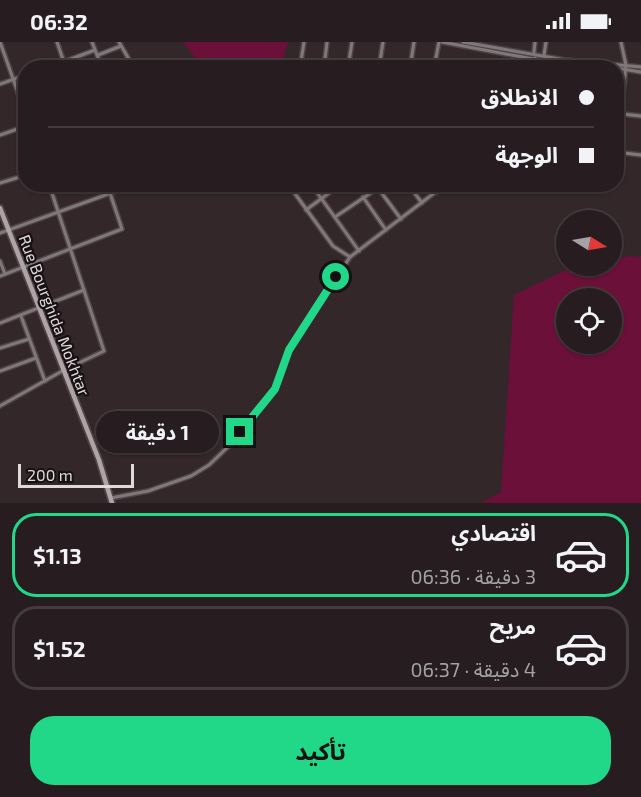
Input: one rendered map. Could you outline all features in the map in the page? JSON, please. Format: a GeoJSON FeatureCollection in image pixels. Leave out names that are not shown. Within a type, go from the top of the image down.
{"type":"FeatureCollection","features":[{"type":"Feature","properties":{"kind":"main road","name":"Rue Bourghida Mokhtar"},"geometry":{"type":"LineString","coordinates":[[0,208],[64,370],[111,501]]}},
{"type":"Feature","properties":{"kind":"street"},"geometry":{"type":"LineString","coordinates":[[0,42],[18,93]]}},
{"type":"Feature","properties":{"kind":"street"},"geometry":{"type":"LineString","coordinates":[[57,42],[64,60]]}},
{"type":"Feature","properties":{"kind":"street"},"geometry":{"type":"LineString","coordinates":[[92,42],[99,60]]}},
{"type":"Feature","properties":{"kind":"street"},"geometry":{"type":"LineString","coordinates":[[119,42],[129,60]]}},
{"type":"Feature","properties":{"kind":"street"},"geometry":{"type":"LineString","coordinates":[[301,60],[304,42]]}},
{"type":"Feature","properties":{"kind":"street"},"geometry":{"type":"LineString","coordinates":[[325,60],[327,42]]}},
{"type":"Feature","properties":{"kind":"street"},"geometry":{"type":"LineString","coordinates":[[349,60],[352,42]]}},
{"type":"Feature","properties":{"kind":"street"},"geometry":{"type":"LineString","coordinates":[[380,60],[383,42]]}},
{"type":"Feature","properties":{"kind":"street"},"geometry":{"type":"LineString","coordinates":[[411,60],[414,42]]}},
{"type":"Feature","properties":{"kind":"street"},"geometry":{"type":"LineString","coordinates":[[436,60],[440,42],[541,60]]}},
{"type":"Feature","properties":{"kind":"street"},"geometry":{"type":"LineString","coordinates":[[463,42],[571,60]]}},
{"type":"Feature","properties":{"kind":"street"},"geometry":{"type":"LineString","coordinates":[[534,53],[535,42]]}},
{"type":"Feature","properties":{"kind":"street"},"geometry":{"type":"LineString","coordinates":[[544,55],[546,42]]}},
{"type":"Feature","properties":{"kind":"street"},"geometry":{"type":"LineString","coordinates":[[621,42],[626,67],[624,90]]}},
{"type":"Feature","properties":{"kind":"street"},"geometry":{"type":"LineString","coordinates":[[68,60],[121,46]]}},
{"type":"Feature","properties":{"kind":"street"},"geometry":{"type":"LineString","coordinates":[[626,67],[641,67]]}},
{"type":"Feature","properties":{"kind":"street"},"geometry":{"type":"LineString","coordinates":[[626,67],[641,72]]}},
{"type":"Feature","properties":{"kind":"street"},"geometry":{"type":"LineString","coordinates":[[0,84],[18,77]]}},
{"type":"Feature","properties":{"kind":"street"},"geometry":{"type":"LineString","coordinates":[[624,114],[641,116]]}},
{"type":"Feature","properties":{"kind":"street"},"geometry":{"type":"LineString","coordinates":[[0,135],[18,129]]}},
{"type":"Feature","properties":{"kind":"street"},"geometry":{"type":"LineString","coordinates":[[624,153],[641,155]]}},
{"type":"Feature","properties":{"kind":"street"},"geometry":{"type":"LineString","coordinates":[[0,183],[18,177]]}},
{"type":"Feature","properties":{"kind":"street"},"geometry":{"type":"LineString","coordinates":[[0,406],[64,370],[104,351],[52,192]]}},
{"type":"Feature","properties":{"kind":"street"},"geometry":{"type":"LineString","coordinates":[[0,233],[115,192]]}},
{"type":"Feature","properties":{"kind":"street"},"geometry":{"type":"LineString","coordinates":[[294,192],[333,246],[350,257]]}},
{"type":"Feature","properties":{"kind":"street"},"geometry":{"type":"LineString","coordinates":[[317,192],[358,251]]}},
{"type":"Feature","properties":{"kind":"street"},"geometry":{"type":"LineString","coordinates":[[306,210],[330,192]]}},
{"type":"Feature","properties":{"kind":"street"},"geometry":{"type":"LineString","coordinates":[[335,217],[370,192]]}},
{"type":"Feature","properties":{"kind":"street"},"geometry":{"type":"LineString","coordinates":[[381,192],[401,219]]}},
{"type":"Feature","properties":{"kind":"street"},"geometry":{"type":"LineString","coordinates":[[414,192],[422,203]]}},
{"type":"Feature","properties":{"kind":"street"},"geometry":{"type":"LineString","coordinates":[[111,501],[191,476],[209,465],[232,443],[275,389],[289,350],[350,257],[437,192]]}},
{"type":"Feature","properties":{"kind":"street"},"geometry":{"type":"LineString","coordinates":[[0,276],[122,229],[110,194]]}},
{"type":"Feature","properties":{"kind":"street"},"geometry":{"type":"LineString","coordinates":[[363,198],[386,230]]}},
{"type":"Feature","properties":{"kind":"street"},"geometry":{"type":"LineString","coordinates":[[0,261],[5,274]]}},
{"type":"Feature","properties":{"kind":"street"},"geometry":{"type":"LineString","coordinates":[[0,323],[84,290]]}},
{"type":"Feature","properties":{"kind":"street"},"geometry":{"type":"LineString","coordinates":[[21,316],[45,381]]}},
{"type":"Feature","properties":{"kind":"street"},"geometry":{"type":"LineString","coordinates":[[0,348],[29,339]]}},
{"type":"Feature","properties":{"kind":"street"},"geometry":{"type":"LineString","coordinates":[[0,371],[36,358]]}},
{"type":"Feature","properties":{"kind":"shaded area"},"geometry":{"type":"Polygon","coordinates":[[[183,42],[288,42],[283,60],[197,60],[183,42]]]}},
{"type":"Feature","properties":{"kind":"shaded area"},"geometry":{"type":"Polygon","coordinates":[[[641,257],[641,503],[481,503],[501,492],[514,295],[556,275],[622,276],[622,258],[641,257]]]}},
{"type":"Feature","properties":{"kind":"route"},"geometry":{"type":"LineString","coordinates":[[240,432],[275,389],[289,350],[336,277]]}}]}
